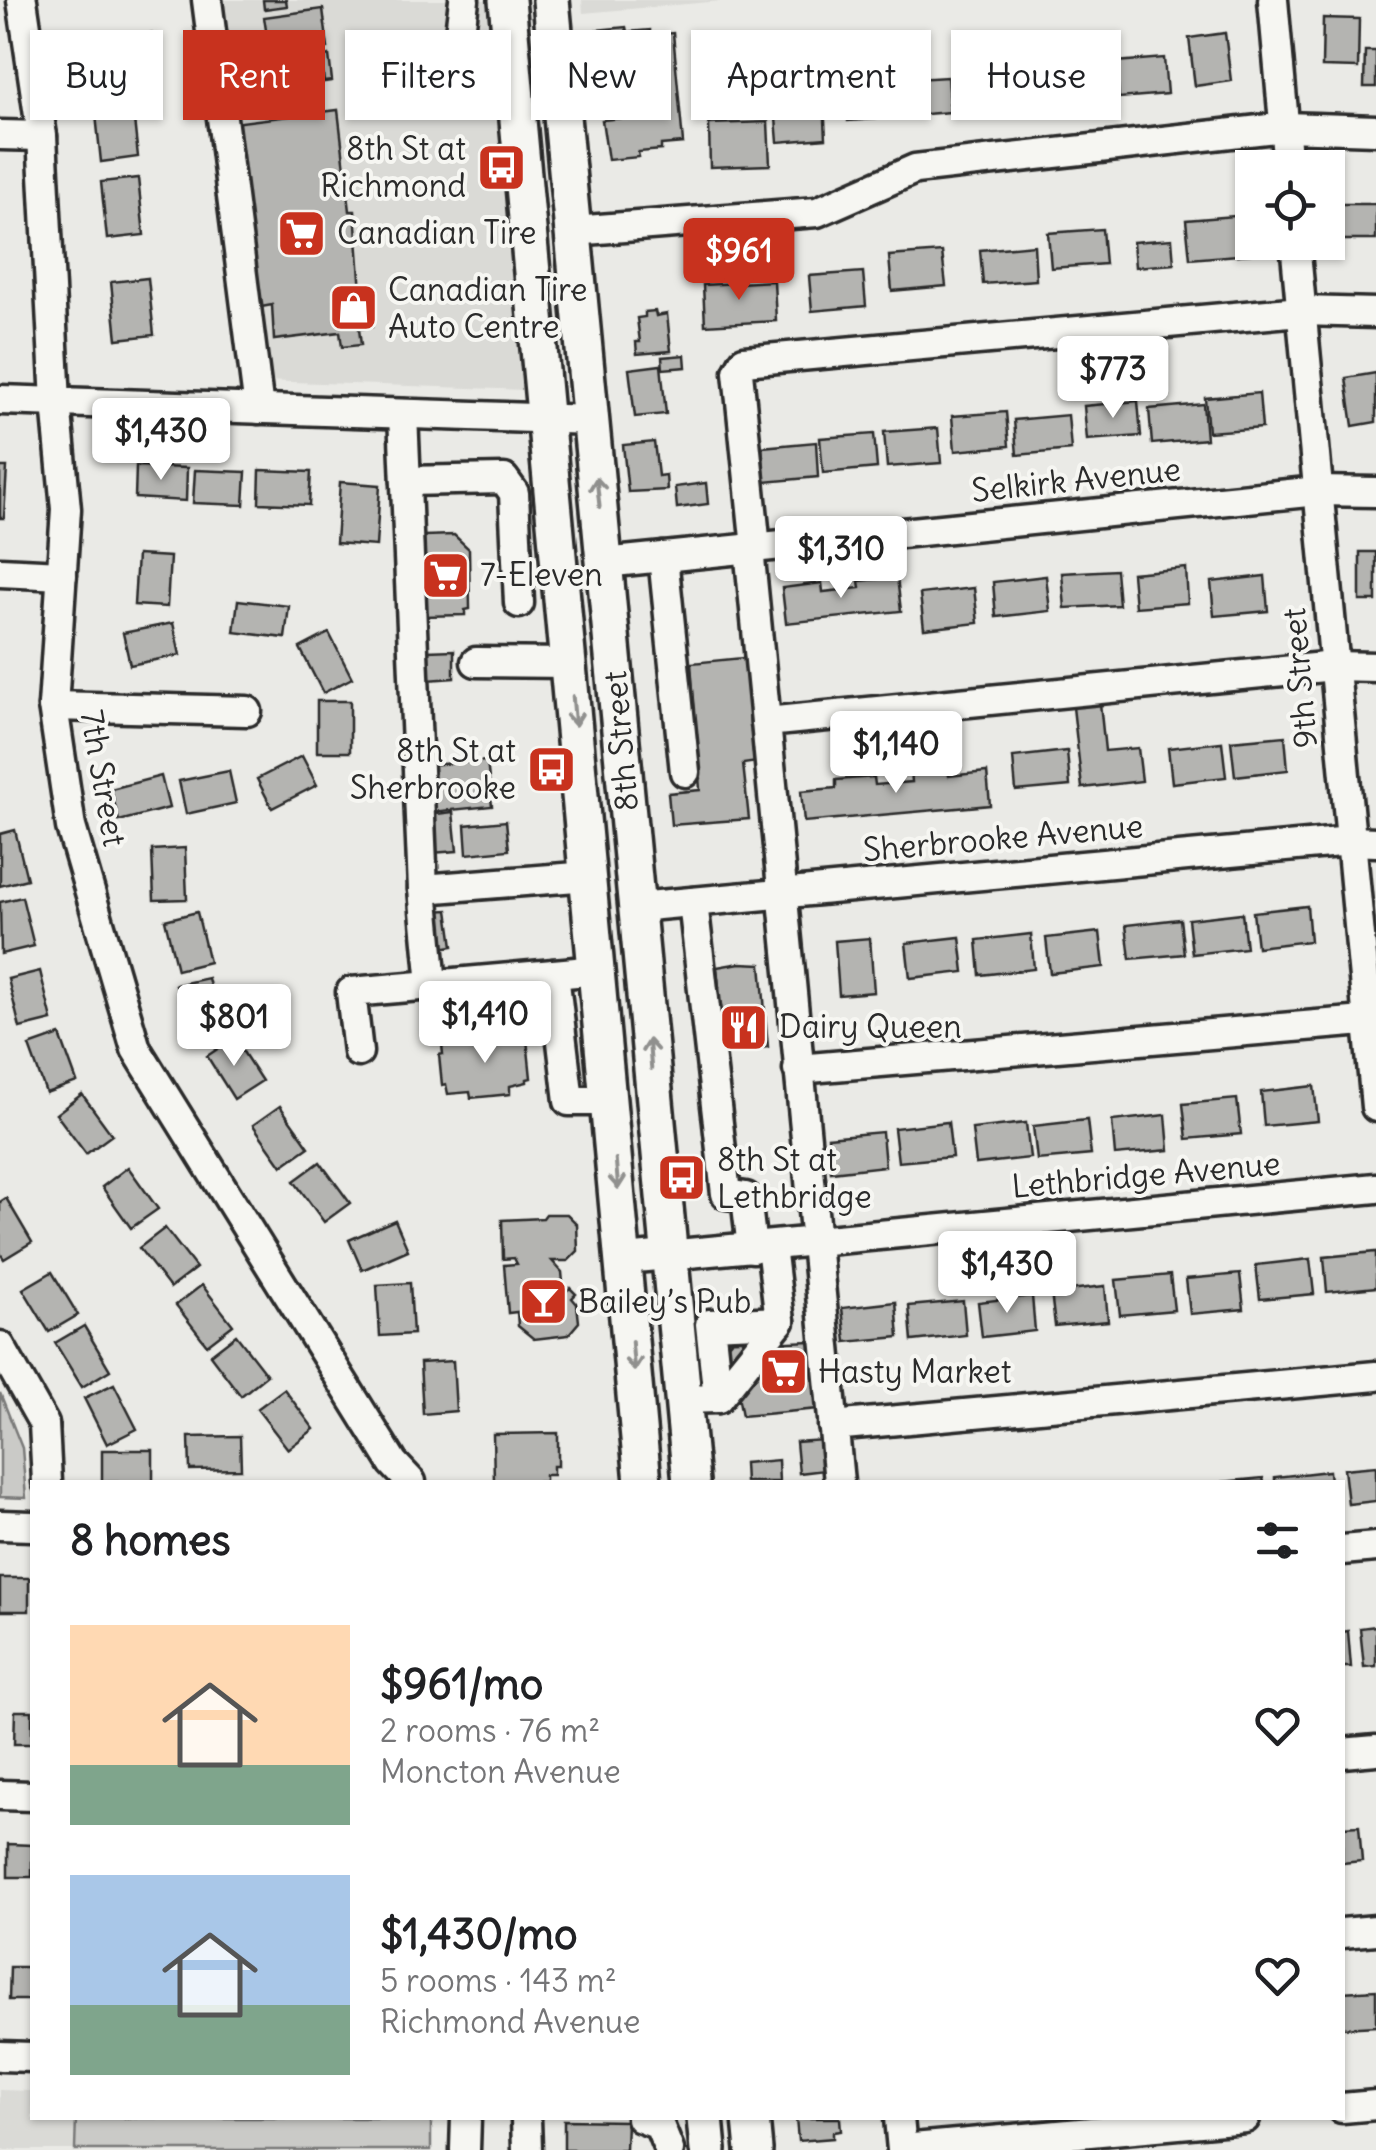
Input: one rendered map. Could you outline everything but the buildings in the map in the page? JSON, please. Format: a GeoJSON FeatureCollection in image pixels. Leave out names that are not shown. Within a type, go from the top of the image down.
{"type":"FeatureCollection","features":[{"type":"Feature","properties":{"kind":"main road","name":"8th Street"},"geometry":{"type":"LineString","coordinates":[[507,0],[643,1480]]}},
{"type":"Feature","properties":{"kind":"main road","name":"8th Street"},"geometry":{"type":"LineString","coordinates":[[551,0],[692,1480]]}},
{"type":"Feature","properties":{"kind":"main road"},"geometry":{"type":"LineString","coordinates":[[705,2120],[708,2150]]}},
{"type":"Feature","properties":{"kind":"main road"},"geometry":{"type":"LineString","coordinates":[[751,2120],[754,2150]]}},
{"type":"Feature","properties":{"kind":"street","name":"7th Street"},"geometry":{"type":"LineString","coordinates":[[22,0],[42,136],[56,402],[66,509],[53,706],[71,827],[136,1049],[396,1476]]}},
{"type":"Feature","properties":{"kind":"street"},"geometry":{"type":"LineString","coordinates":[[207,0],[259,409]]}},
{"type":"Feature","properties":{"kind":"street"},"geometry":{"type":"LineString","coordinates":[[460,30],[464,0]]}},
{"type":"Feature","properties":{"kind":"street"},"geometry":{"type":"LineString","coordinates":[[1272,0],[1286,150]]}},
{"type":"Feature","properties":{"kind":"street"},"geometry":{"type":"LineString","coordinates":[[573,230],[817,212],[915,170],[1284,128],[1376,130]]}},
{"type":"Feature","properties":{"kind":"street"},"geometry":{"type":"LineString","coordinates":[[0,135],[42,136]]}},
{"type":"Feature","properties":{"kind":"street","name":"9th Street"},"geometry":{"type":"LineString","coordinates":[[1297,260],[1334,666],[1363,841],[1376,1108]]}},
{"type":"Feature","properties":{"kind":"street"},"geometry":{"type":"LineString","coordinates":[[840,1480],[780,893],[738,372],[744,361],[1301,311],[1376,313]]}},
{"type":"Feature","properties":{"kind":"street"},"geometry":{"type":"LineString","coordinates":[[0,400],[591,420]]}},
{"type":"Feature","properties":{"kind":"street"},"geometry":{"type":"LineString","coordinates":[[403,414],[423,890],[432,985]]}},
{"type":"Feature","properties":{"kind":"street"},"geometry":{"type":"LineString","coordinates":[[406,481],[504,479],[514,493],[519,603]]}},
{"type":"Feature","properties":{"kind":"street","name":"Selkirk Avenue"},"geometry":{"type":"LineString","coordinates":[[604,563],[1318,491],[1376,492]]}},
{"type":"Feature","properties":{"kind":"street"},"geometry":{"type":"LineString","coordinates":[[516,546],[558,544]]}},
{"type":"Feature","properties":{"kind":"street"},"geometry":{"type":"LineString","coordinates":[[663,558],[684,772]]}},
{"type":"Feature","properties":{"kind":"street"},"geometry":{"type":"LineString","coordinates":[[0,572],[62,574]]}},
{"type":"Feature","properties":{"kind":"street"},"geometry":{"type":"LineString","coordinates":[[476,662],[570,663]]}},
{"type":"Feature","properties":{"kind":"street"},"geometry":{"type":"LineString","coordinates":[[766,722],[1334,666],[1376,667]]}},
{"type":"Feature","properties":{"kind":"street"},"geometry":{"type":"LineString","coordinates":[[53,706],[248,711]]}},
{"type":"Feature","properties":{"kind":"street","name":"Sherbrooke Avenue"},"geometry":{"type":"LineString","coordinates":[[637,907],[1363,841]]}},
{"type":"Feature","properties":{"kind":"street"},"geometry":{"type":"LineString","coordinates":[[423,890],[589,876]]}},
{"type":"Feature","properties":{"kind":"street"},"geometry":{"type":"LineString","coordinates":[[693,902],[726,1194],[746,1198],[780,1321]]}},
{"type":"Feature","properties":{"kind":"street"},"geometry":{"type":"LineString","coordinates":[[358,1052],[351,992],[598,970]]}},
{"type":"Feature","properties":{"kind":"street"},"geometry":{"type":"LineString","coordinates":[[554,974],[569,1101],[610,1101]]}},
{"type":"Feature","properties":{"kind":"street"},"geometry":{"type":"LineString","coordinates":[[798,1069],[1372,1020]]}},
{"type":"Feature","properties":{"kind":"street","name":"Lethbridge Avenue"},"geometry":{"type":"LineString","coordinates":[[625,1259],[1376,1188]]}},
{"type":"Feature","properties":{"kind":"street"},"geometry":{"type":"LineString","coordinates":[[683,1399],[718,1398],[780,1321]]}},
{"type":"Feature","properties":{"kind":"street"},"geometry":{"type":"LineString","coordinates":[[718,1398],[710,1324],[780,1321]]}},
{"type":"Feature","properties":{"kind":"street"},"geometry":{"type":"LineString","coordinates":[[0,1346],[44,1424],[47,1480]]}},
{"type":"Feature","properties":{"kind":"street"},"geometry":{"type":"LineString","coordinates":[[833,1426],[1376,1376]]}},
{"type":"Feature","properties":{"kind":"street"},"geometry":{"type":"LineString","coordinates":[[0,1525],[30,1526]]}},
{"type":"Feature","properties":{"kind":"street"},"geometry":{"type":"LineString","coordinates":[[1345,1550],[1376,1547]]}},
{"type":"Feature","properties":{"kind":"street"},"geometry":{"type":"LineString","coordinates":[[1345,1753],[1376,1750]]}},
{"type":"Feature","properties":{"kind":"street"},"geometry":{"type":"LineString","coordinates":[[0,1795],[30,1796]]}},
{"type":"Feature","properties":{"kind":"street"},"geometry":{"type":"LineString","coordinates":[[1345,1933],[1376,1930]]}},
{"type":"Feature","properties":{"kind":"street"},"geometry":{"type":"LineString","coordinates":[[0,2056],[30,2058]]}},
{"type":"Feature","properties":{"kind":"street"},"geometry":{"type":"LineString","coordinates":[[1345,2108],[1376,2105]]}},
{"type":"Feature","properties":{"kind":"street"},"geometry":{"type":"LineString","coordinates":[[465,2150],[466,2120]]}},
{"type":"Feature","properties":{"kind":"street"},"geometry":{"type":"LineString","coordinates":[[526,2120],[526,2150]]}},
{"type":"Feature","properties":{"kind":"street"},"geometry":{"type":"LineString","coordinates":[[645,2120],[659,2125],[669,2150]]}},
{"type":"Feature","properties":{"kind":"street"},"geometry":{"type":"LineString","coordinates":[[899,2120],[902,2150],[1223,2120]]}},
{"type":"Feature","properties":{"kind":"shaded area"},"geometry":{"type":"Polygon","coordinates":[[[218,0],[490,0],[493,30],[345,30],[345,120],[501,120],[526,390],[262,381],[232,120],[325,120],[325,30],[221,30],[218,0]]]}},
{"type":"Feature","properties":{"kind":"shaded area"},"geometry":{"type":"Polygon","coordinates":[[[582,0],[733,0],[583,13],[582,0]]]}},
{"type":"Feature","properties":{"kind":"shaded area"},"geometry":{"type":"Polygon","coordinates":[[[0,1393],[22,1448],[26,1498],[0,1497],[0,1393]]]}},
{"type":"Feature","properties":{"kind":"shaded area"},"geometry":{"type":"Polygon","coordinates":[[[0,2090],[30,2091],[30,2120],[431,2120],[431,2150],[0,2150],[0,2090]]]}},
{"type":"Feature","properties":{"kind":"shaded area"},"geometry":{"type":"Polygon","coordinates":[[[76,2120],[431,2120],[431,2150],[75,2150],[76,2120]]]}},
{"type":"Feature","properties":{"kind":"place","name":"8th St at Richmond"},"geometry":{"type":"Point","coordinates":[501,167]}},
{"type":"Feature","properties":{"kind":"place","name":"Canadian Tire"},"geometry":{"type":"Point","coordinates":[302,233]}},
{"type":"Feature","properties":{"kind":"place","name":"Canadian Tire Auto Centre"},"geometry":{"type":"Point","coordinates":[353,308]}},
{"type":"Feature","properties":{"kind":"place","name":"7-Eleven"},"geometry":{"type":"Point","coordinates":[445,575]}},
{"type":"Feature","properties":{"kind":"place","name":"8th St at Sherbrooke"},"geometry":{"type":"Point","coordinates":[551,769]}},
{"type":"Feature","properties":{"kind":"place","name":"Dairy Queen"},"geometry":{"type":"Point","coordinates":[744,1027]}},
{"type":"Feature","properties":{"kind":"place","name":"8th St at Lethbridge"},"geometry":{"type":"Point","coordinates":[682,1178]}},
{"type":"Feature","properties":{"kind":"place","name":"Bailey’s Pub"},"geometry":{"type":"Point","coordinates":[543,1302]}},
{"type":"Feature","properties":{"kind":"place","name":"Hasty Market"},"geometry":{"type":"Point","coordinates":[783,1372]}}]}
